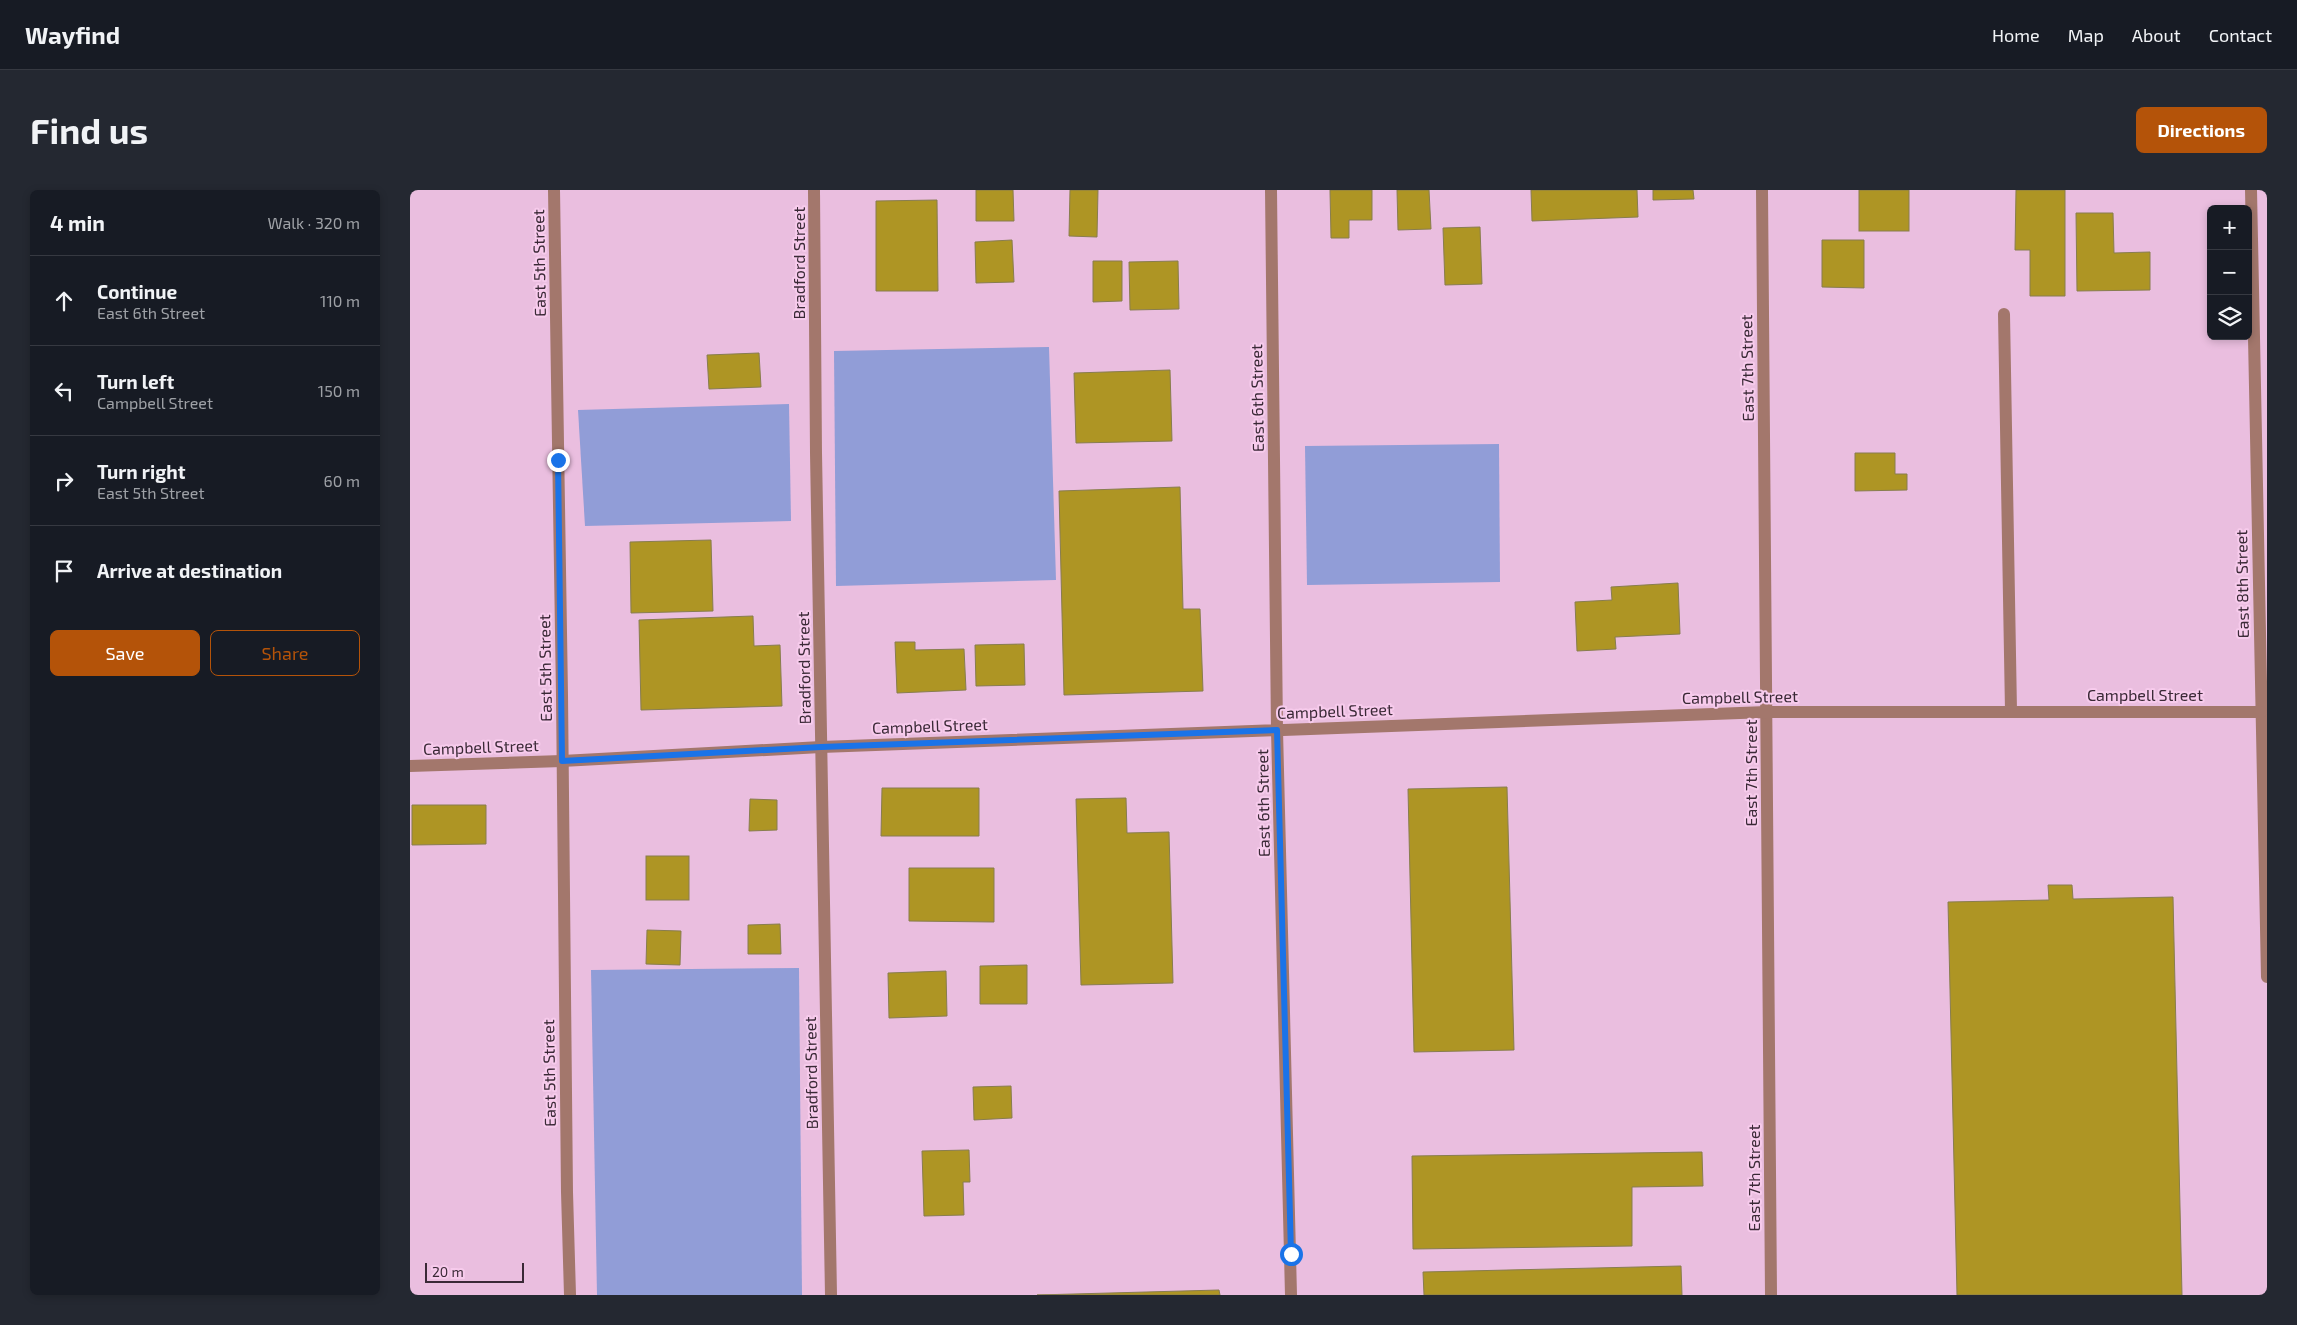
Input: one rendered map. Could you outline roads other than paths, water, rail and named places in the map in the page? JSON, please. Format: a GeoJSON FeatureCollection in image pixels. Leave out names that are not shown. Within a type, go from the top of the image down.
{"type":"FeatureCollection","features":[{"type":"Feature","properties":{"kind":"street","name":"East 5th Street"},"geometry":{"type":"LineString","coordinates":[[554,190],[567,1192],[570,1295]]}},
{"type":"Feature","properties":{"kind":"street","name":"Bradford Street"},"geometry":{"type":"LineString","coordinates":[[814,190],[821,747],[832,1295]]}},
{"type":"Feature","properties":{"kind":"street","name":"East 6th Street"},"geometry":{"type":"LineString","coordinates":[[1271,190],[1277,730],[1291,1295]]}},
{"type":"Feature","properties":{"kind":"street","name":"East 7th Street"},"geometry":{"type":"LineString","coordinates":[[1762,190],[1770,1295]]}},
{"type":"Feature","properties":{"kind":"street","name":"East 8th Street"},"geometry":{"type":"LineString","coordinates":[[2250,190],[2267,977]]}},
{"type":"Feature","properties":{"kind":"street"},"geometry":{"type":"LineString","coordinates":[[2004,314],[2011,711]]}},
{"type":"Feature","properties":{"kind":"street","name":"Campbell Street"},"geometry":{"type":"LineString","coordinates":[[410,766],[562,761],[821,747],[1767,712],[2261,712]]}}]}
